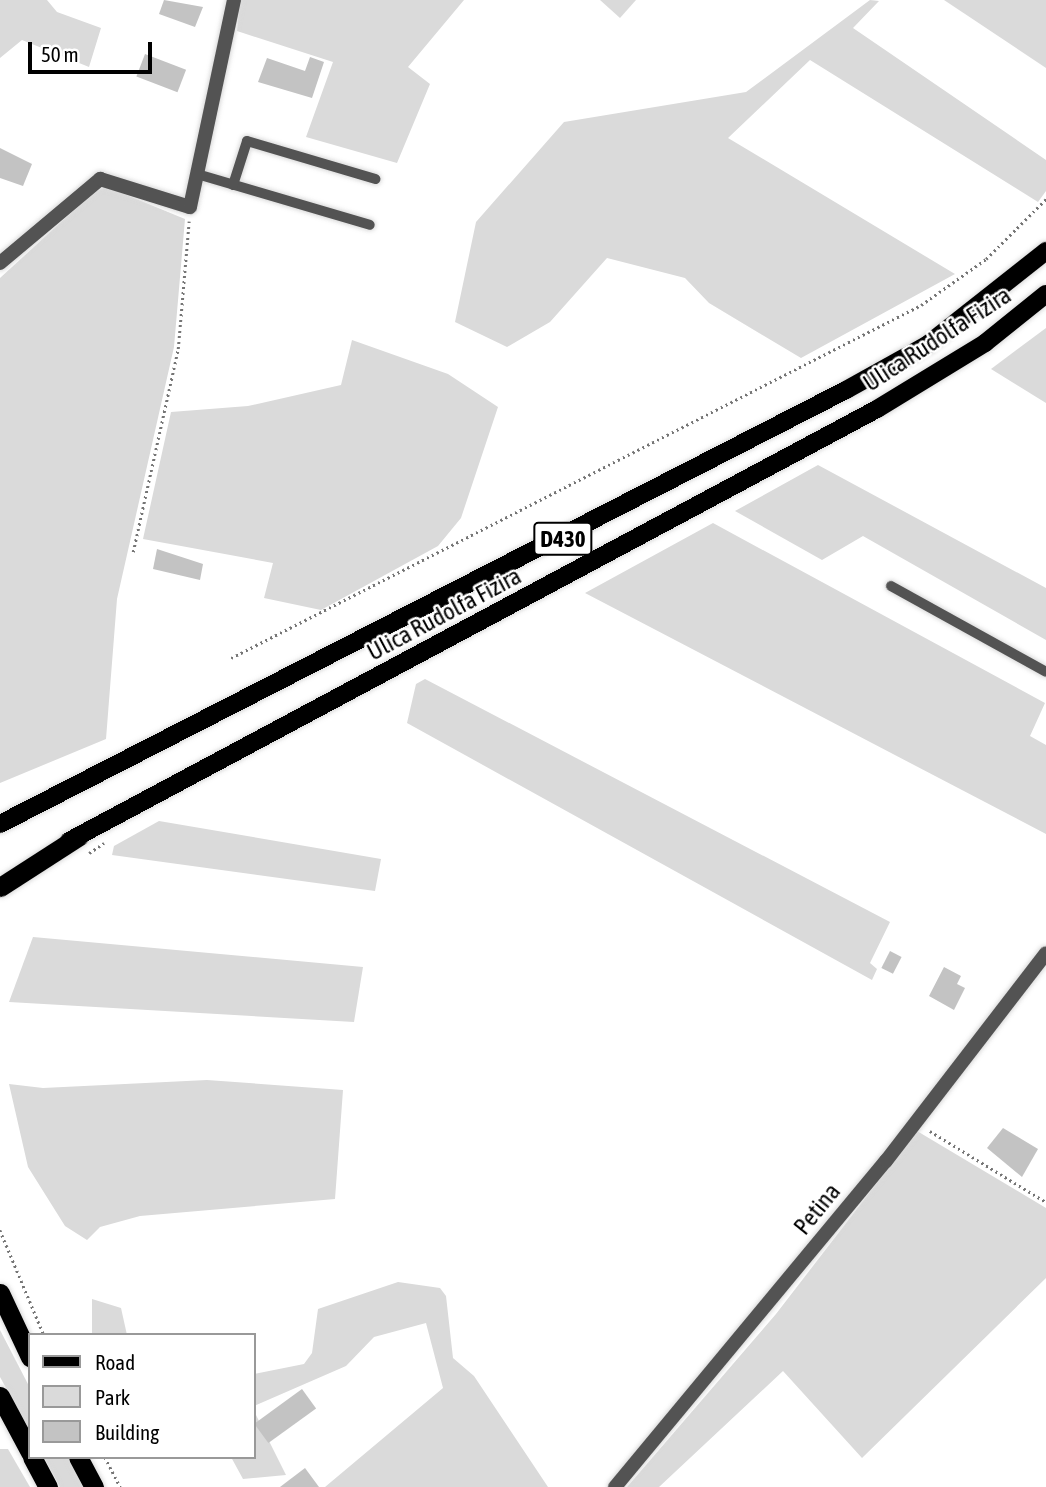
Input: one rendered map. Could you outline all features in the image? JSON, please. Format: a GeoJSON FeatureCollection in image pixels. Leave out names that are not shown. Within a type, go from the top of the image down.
{"type":"FeatureCollection","features":[{"type":"Feature","properties":{"kind":"highway"},"geometry":{"type":"LineString","coordinates":[[0,887],[79,836]]}},
{"type":"Feature","properties":{"kind":"highway"},"geometry":{"type":"LineString","coordinates":[[0,1293],[28,1353]]}},
{"type":"Feature","properties":{"kind":"highway"},"geometry":{"type":"LineString","coordinates":[[0,1396],[28,1448]]}},
{"type":"Feature","properties":{"kind":"highway"},"geometry":{"type":"LineString","coordinates":[[33,1459],[48,1487]]}},
{"type":"Feature","properties":{"kind":"highway"},"geometry":{"type":"LineString","coordinates":[[79,1459],[94,1487]]}},
{"type":"Feature","properties":{"kind":"main road","name":"Ulica Rudolfa Fizira"},"geometry":{"type":"LineString","coordinates":[[0,824],[846,390],[927,345],[1046,251]]}},
{"type":"Feature","properties":{"kind":"main road","name":"Ulica Rudolfa Fizira"},"geometry":{"type":"LineString","coordinates":[[0,876],[877,409],[985,343],[1046,294]]}},
{"type":"Feature","properties":{"kind":"street"},"geometry":{"type":"LineString","coordinates":[[0,263],[100,179],[190,207],[234,0]]}},
{"type":"Feature","properties":{"kind":"street","name":"Petina"},"geometry":{"type":"LineString","coordinates":[[615,1487],[918,1121],[1046,953]]}},
{"type":"Feature","properties":{"kind":"lane"},"geometry":{"type":"LineString","coordinates":[[233,185],[247,141],[375,178]]}},
{"type":"Feature","properties":{"kind":"lane"},"geometry":{"type":"LineString","coordinates":[[197,174],[370,225]]}},
{"type":"Feature","properties":{"kind":"lane"},"geometry":{"type":"LineString","coordinates":[[891,586],[1046,672]]}},
{"type":"Feature","properties":{"kind":"path"},"geometry":{"type":"LineString","coordinates":[[231,659],[921,305],[986,259],[1046,199]]}},
{"type":"Feature","properties":{"kind":"path"},"geometry":{"type":"LineString","coordinates":[[133,552],[178,349],[190,207]]}},
{"type":"Feature","properties":{"kind":"path"},"geometry":{"type":"LineString","coordinates":[[918,1121],[1046,1202]]}},
{"type":"Feature","properties":{"kind":"path"},"geometry":{"type":"LineString","coordinates":[[0,1230],[43,1333]]}},
{"type":"Feature","properties":{"kind":"path"},"geometry":{"type":"LineString","coordinates":[[106,1459],[120,1487]]}},
{"type":"Feature","properties":{"kind":"green space"},"geometry":{"type":"Polygon","coordinates":[[[0,0],[47,0],[57,12],[101,28],[89,67],[22,40],[0,58],[0,0]]]}},
{"type":"Feature","properties":{"kind":"green space"},"geometry":{"type":"Polygon","coordinates":[[[240,0],[464,0],[408,67],[430,84],[397,163],[306,137],[333,62],[237,31],[240,0]]]}},
{"type":"Feature","properties":{"kind":"green space"},"geometry":{"type":"Polygon","coordinates":[[[600,0],[636,0],[620,18],[600,0]]]}},
{"type":"Feature","properties":{"kind":"green space"},"geometry":{"type":"Polygon","coordinates":[[[870,0],[879,1],[853,28],[1046,160],[1046,191],[1038,202],[810,60],[728,138],[955,274],[801,358],[709,303],[685,278],[607,258],[550,322],[507,347],[455,322],[476,222],[564,122],[746,92],[870,0]]]}},
{"type":"Feature","properties":{"kind":"green space"},"geometry":{"type":"Polygon","coordinates":[[[944,0],[1046,0],[1046,68],[944,0]]]}},
{"type":"Feature","properties":{"kind":"green space"},"geometry":{"type":"Polygon","coordinates":[[[107,187],[185,219],[174,347],[117,599],[106,739],[0,783],[0,278],[94,192],[107,187]]]}},
{"type":"Feature","properties":{"kind":"green space"},"geometry":{"type":"Polygon","coordinates":[[[1046,328],[1046,403],[991,369],[1046,328]]]}},
{"type":"Feature","properties":{"kind":"green space"},"geometry":{"type":"Polygon","coordinates":[[[352,340],[448,374],[498,407],[461,518],[438,546],[321,610],[264,598],[273,563],[143,539],[171,412],[248,406],[341,385],[352,340]]]}},
{"type":"Feature","properties":{"kind":"green space"},"geometry":{"type":"Polygon","coordinates":[[[818,465],[1046,588],[1046,640],[863,536],[822,560],[735,511],[818,465]]]}},
{"type":"Feature","properties":{"kind":"green space"},"geometry":{"type":"Polygon","coordinates":[[[713,523],[1045,703],[1030,736],[1046,745],[1046,834],[585,593],[713,523]]]}},
{"type":"Feature","properties":{"kind":"green space"},"geometry":{"type":"Polygon","coordinates":[[[425,679],[890,922],[870,963],[877,969],[872,980],[407,723],[416,684],[425,679]]]}},
{"type":"Feature","properties":{"kind":"green space"},"geometry":{"type":"Polygon","coordinates":[[[159,821],[381,859],[375,891],[112,855],[114,846],[159,821]]]}},
{"type":"Feature","properties":{"kind":"green space"},"geometry":{"type":"Polygon","coordinates":[[[33,937],[363,967],[354,1022],[9,1002],[33,937]]]}},
{"type":"Feature","properties":{"kind":"green space"},"geometry":{"type":"Polygon","coordinates":[[[207,1080],[343,1090],[335,1199],[140,1216],[100,1227],[87,1240],[65,1226],[28,1167],[9,1084],[43,1088],[207,1080]]]}},
{"type":"Feature","properties":{"kind":"green space"},"geometry":{"type":"Polygon","coordinates":[[[917,1131],[1046,1208],[1046,1278],[862,1458],[783,1371],[659,1487],[627,1487],[776,1314],[917,1131]]]}},
{"type":"Feature","properties":{"kind":"green space"},"geometry":{"type":"Polygon","coordinates":[[[398,1282],[440,1288],[446,1296],[453,1358],[474,1376],[548,1487],[325,1487],[443,1388],[426,1323],[374,1337],[346,1366],[256,1405],[256,1374],[304,1364],[312,1353],[318,1309],[398,1282]]]}},
{"type":"Feature","properties":{"kind":"green space"},"geometry":{"type":"Polygon","coordinates":[[[92,1299],[121,1308],[127,1333],[92,1333],[92,1299]]]}},
{"type":"Feature","properties":{"kind":"green space"},"geometry":{"type":"Polygon","coordinates":[[[0,1330],[28,1384],[28,1427],[0,1377],[0,1330]]]}},
{"type":"Feature","properties":{"kind":"green space"},"geometry":{"type":"Polygon","coordinates":[[[256,1415],[286,1475],[243,1479],[232,1459],[256,1459],[256,1415]]]}},
{"type":"Feature","properties":{"kind":"green space"},"geometry":{"type":"Polygon","coordinates":[[[0,1449],[8,1449],[30,1487],[0,1487],[0,1449]]]}},
{"type":"Feature","properties":{"kind":"green space"},"geometry":{"type":"Polygon","coordinates":[[[45,1459],[69,1459],[84,1487],[60,1487],[45,1459]]]}},
{"type":"Feature","properties":{"kind":"building"},"geometry":{"type":"Polygon","coordinates":[[[164,0],[203,7],[195,27],[159,14],[164,0]]]}},
{"type":"Feature","properties":{"kind":"building"},"geometry":{"type":"Polygon","coordinates":[[[145,54],[186,70],[177,92],[136,76],[145,54]]]}},
{"type":"Feature","properties":{"kind":"building"},"geometry":{"type":"Polygon","coordinates":[[[310,57],[324,62],[312,98],[258,82],[267,58],[305,71],[310,57]]]}},
{"type":"Feature","properties":{"kind":"building"},"geometry":{"type":"Polygon","coordinates":[[[0,148],[32,164],[23,186],[0,178],[0,148]]]}},
{"type":"Feature","properties":{"kind":"building"},"geometry":{"type":"Polygon","coordinates":[[[157,549],[203,564],[200,580],[153,569],[157,549]]]}},
{"type":"Feature","properties":{"kind":"building"},"geometry":{"type":"Polygon","coordinates":[[[890,951],[902,957],[893,974],[881,968],[890,951]]]}},
{"type":"Feature","properties":{"kind":"building"},"geometry":{"type":"Polygon","coordinates":[[[944,967],[961,976],[957,984],[965,988],[954,1010],[929,996],[944,967]]]}},
{"type":"Feature","properties":{"kind":"building"},"geometry":{"type":"Polygon","coordinates":[[[1003,1128],[1038,1149],[1022,1177],[987,1148],[1003,1128]]]}},
{"type":"Feature","properties":{"kind":"building"},"geometry":{"type":"Polygon","coordinates":[[[302,1389],[316,1408],[268,1443],[256,1422],[302,1389]]]}},
{"type":"Feature","properties":{"kind":"building"},"geometry":{"type":"Polygon","coordinates":[[[305,1468],[319,1487],[280,1487],[305,1468]]]}}]}
